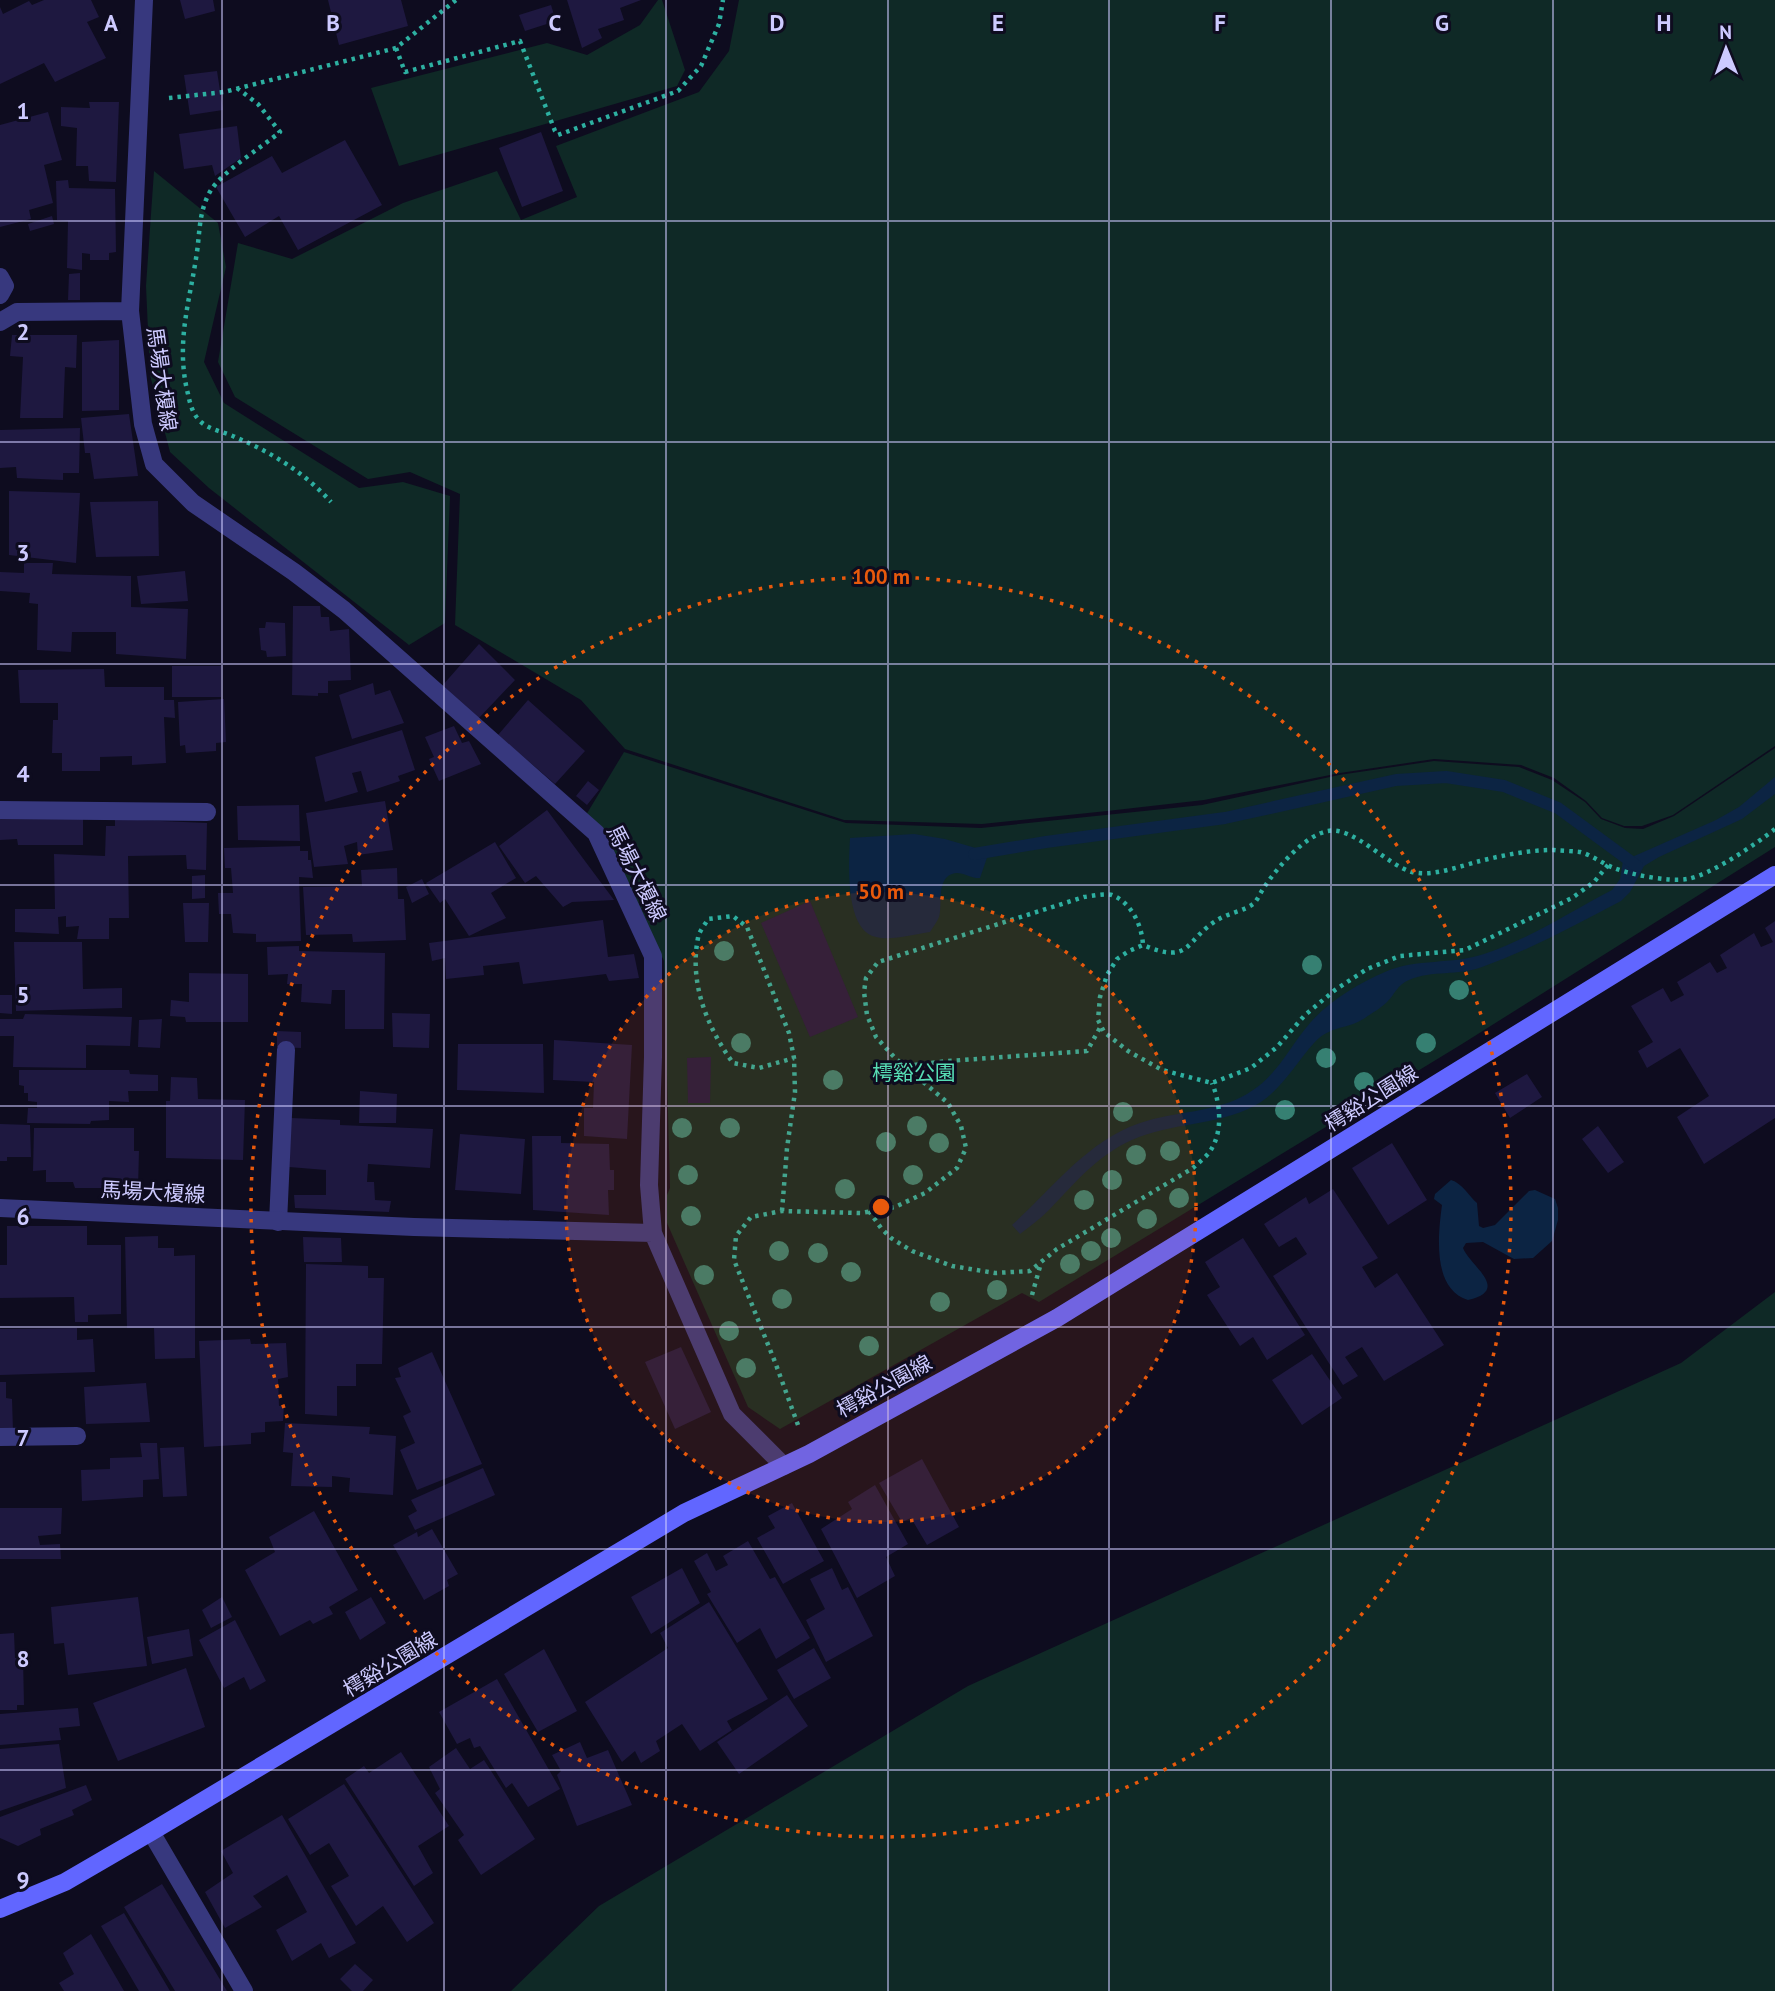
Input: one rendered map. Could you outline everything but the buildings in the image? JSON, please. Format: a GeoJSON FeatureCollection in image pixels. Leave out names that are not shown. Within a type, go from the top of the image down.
{"type":"FeatureCollection","features":[{"type":"Feature","properties":{"kind":"main road","name":"樗谿公園線"},"geometry":{"type":"LineString","coordinates":[[0,1909],[65,1882],[684,1513],[809,1454],[1057,1318],[1775,876]]}},
{"type":"Feature","properties":{"kind":"street","name":"馬場大榎線"},"geometry":{"type":"LineString","coordinates":[[0,1208],[278,1222],[653,1233],[649,1185],[653,956],[596,833],[344,610],[294,572],[192,503],[154,464],[142,424],[130,311],[144,0]]}},
{"type":"Feature","properties":{"kind":"street"},"geometry":{"type":"LineString","coordinates":[[0,277],[5,286],[0,295]]}},
{"type":"Feature","properties":{"kind":"street"},"geometry":{"type":"LineString","coordinates":[[0,322],[17,312],[130,311]]}},
{"type":"Feature","properties":{"kind":"street"},"geometry":{"type":"LineString","coordinates":[[0,810],[207,812]]}},
{"type":"Feature","properties":{"kind":"street"},"geometry":{"type":"LineString","coordinates":[[278,1222],[286,1050]]}},
{"type":"Feature","properties":{"kind":"street"},"geometry":{"type":"LineString","coordinates":[[653,1233],[732,1414],[783,1466]]}},
{"type":"Feature","properties":{"kind":"street"},"geometry":{"type":"LineString","coordinates":[[0,1437],[77,1436]]}},
{"type":"Feature","properties":{"kind":"street"},"geometry":{"type":"LineString","coordinates":[[151,1832],[244,1991]]}},
{"type":"Feature","properties":{"kind":"path"},"geometry":{"type":"LineString","coordinates":[[140,102],[224,92],[396,48],[456,0]]}},
{"type":"Feature","properties":{"kind":"path"},"geometry":{"type":"LineString","coordinates":[[396,48],[405,72],[520,41],[558,135],[678,91],[701,66],[719,24],[723,0]]}},
{"type":"Feature","properties":{"kind":"path"},"geometry":{"type":"LineString","coordinates":[[237,88],[258,104],[280,132],[227,173],[207,197],[200,217],[197,251],[183,324],[183,375],[194,415],[203,424],[236,437],[294,469],[315,484],[331,502]]}},
{"type":"Feature","properties":{"kind":"path"},"geometry":{"type":"LineString","coordinates":[[1608,865],[1594,882],[1572,898],[1465,950],[1400,956],[1367,969],[1335,990],[1305,1016],[1277,1047],[1251,1068],[1212,1083],[1162,1070],[1128,1051],[1104,1032],[1098,1020],[1100,997],[1107,975],[1117,959],[1143,945],[1162,953],[1178,953],[1194,943],[1207,926],[1254,904],[1279,866],[1312,838],[1329,830],[1344,833],[1395,866],[1415,873],[1447,870],[1516,853],[1552,850],[1582,853],[1608,865],[1616,869],[1652,877],[1688,879],[1728,861],[1775,829]]}},
{"type":"Feature","properties":{"kind":"path"},"geometry":{"type":"LineString","coordinates":[[809,1454],[734,1260],[736,1236],[751,1217],[782,1211],[831,1213],[895,1207],[925,1194],[957,1168],[966,1148],[961,1126],[948,1103],[876,1037],[867,1015],[864,992],[866,978],[878,962],[1084,897],[1110,894],[1125,904],[1137,918],[1143,932],[1143,945]]}},
{"type":"Feature","properties":{"kind":"path"},"geometry":{"type":"LineString","coordinates":[[782,1211],[795,1092],[794,1058],[789,1033],[747,927],[733,916],[708,919],[698,936],[698,990],[706,1017],[720,1045],[733,1063],[759,1068],[794,1058]]}},
{"type":"Feature","properties":{"kind":"path"},"geometry":{"type":"LineString","coordinates":[[905,1066],[1087,1051],[1101,1026]]}},
{"type":"Feature","properties":{"kind":"path"},"geometry":{"type":"LineString","coordinates":[[869,1211],[891,1238],[912,1251],[952,1266],[995,1273],[1030,1271],[1057,1249],[1193,1168],[1212,1150],[1218,1132],[1217,1097],[1212,1083]]}},
{"type":"Feature","properties":{"kind":"green space"},"geometry":{"type":"Polygon","coordinates":[[[658,0],[662,0],[685,70],[677,86],[399,166],[371,88],[547,43],[587,55],[640,25],[658,0]]]}},
{"type":"Feature","properties":{"kind":"green space"},"geometry":{"type":"Polygon","coordinates":[[[739,0],[1775,0],[1775,746],[1673,815],[1642,826],[1624,826],[1602,818],[1586,801],[1554,778],[1521,765],[1434,759],[1340,773],[1204,800],[982,824],[844,820],[625,749],[581,700],[455,625],[460,494],[410,472],[368,479],[235,397],[218,362],[238,243],[292,259],[403,203],[497,171],[521,220],[577,197],[556,146],[699,92],[729,51],[739,0]]]}},
{"type":"Feature","properties":{"kind":"green space"},"geometry":{"type":"Polygon","coordinates":[[[154,171],[218,223],[226,267],[204,362],[224,403],[359,488],[403,482],[450,496],[445,623],[409,645],[209,488],[170,452],[150,375],[146,286],[154,171]]]}},
{"type":"Feature","properties":{"kind":"green space","name":"樗谿公園"},"geometry":{"type":"Polygon","coordinates":[[[1775,748],[1775,847],[1462,1044],[1039,1302],[1022,1293],[780,1429],[748,1407],[667,1223],[667,1195],[670,1188],[664,961],[601,826],[586,815],[624,752],[846,823],[981,828],[1202,805],[1339,775],[1434,761],[1519,767],[1552,780],[1585,802],[1601,819],[1625,828],[1643,829],[1674,816],[1775,748]]]}},
{"type":"Feature","properties":{"kind":"green space"},"geometry":{"type":"Polygon","coordinates":[[[1775,1292],[1775,1991],[511,1991],[599,1906],[968,1686],[1681,1363],[1775,1292]]]}},
{"type":"Feature","properties":{"kind":"water"},"geometry":{"type":"Polygon","coordinates":[[[1775,777],[1775,794],[1742,819],[1644,866],[1630,892],[1621,901],[1535,945],[1482,967],[1427,975],[1405,982],[1385,1004],[1365,1018],[1320,1037],[1283,1082],[1261,1102],[1232,1115],[1154,1132],[1125,1143],[1090,1168],[1046,1213],[1020,1234],[1012,1225],[1071,1167],[1103,1141],[1140,1123],[1222,1105],[1247,1094],[1267,1079],[1318,1015],[1355,987],[1397,968],[1484,954],[1533,933],[1612,890],[1620,879],[1623,861],[1716,820],[1739,807],[1775,777]]]}},
{"type":"Feature","properties":{"kind":"water"},"geometry":{"type":"Polygon","coordinates":[[[914,834],[979,849],[990,849],[980,878],[955,873],[944,881],[939,917],[930,932],[895,938],[876,937],[866,932],[853,909],[849,878],[850,838],[914,834]]]}},
{"type":"Feature","properties":{"kind":"water"},"geometry":{"type":"Polygon","coordinates":[[[1451,1180],[1477,1203],[1479,1226],[1483,1228],[1495,1225],[1529,1191],[1535,1190],[1555,1199],[1558,1208],[1558,1220],[1552,1241],[1533,1258],[1514,1259],[1483,1242],[1466,1243],[1463,1248],[1487,1284],[1487,1290],[1481,1296],[1468,1300],[1456,1294],[1448,1285],[1440,1260],[1442,1205],[1434,1199],[1435,1194],[1451,1180]]]}},
{"type":"Feature","properties":{"kind":"waterway"},"geometry":{"type":"LineString","coordinates":[[974,854],[1225,818],[1396,780],[1446,777],[1504,786],[1558,808],[1637,866]]}}]}
